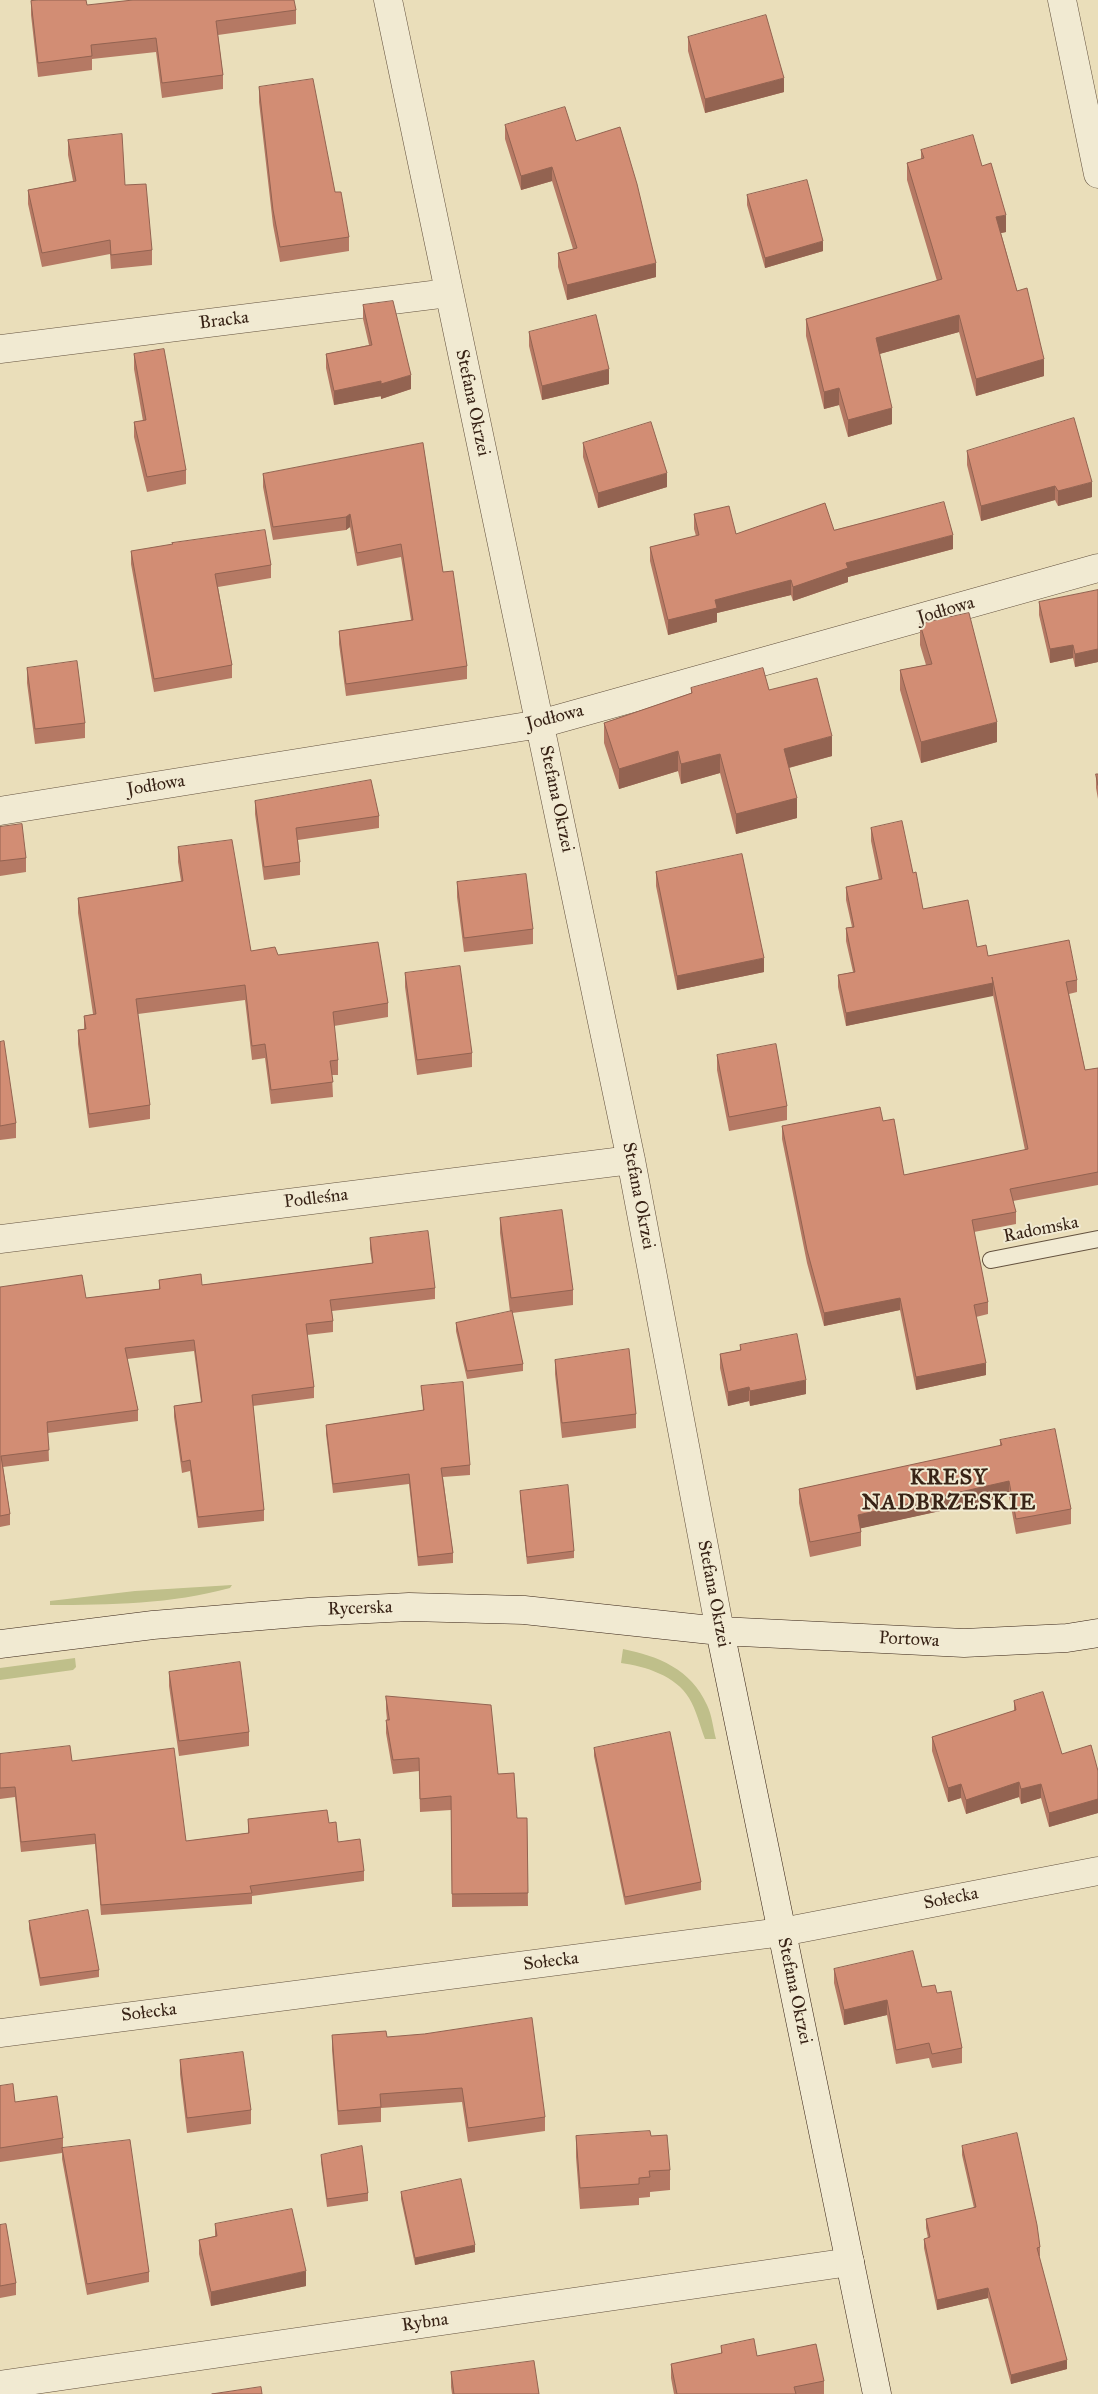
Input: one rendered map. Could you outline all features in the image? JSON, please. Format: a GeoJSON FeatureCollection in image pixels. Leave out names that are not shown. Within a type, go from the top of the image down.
{"type":"FeatureCollection","features":[{"type":"Feature","properties":{"kind":"street","name":"Stefana Okrzei"},"geometry":{"type":"LineString","coordinates":[[388,0],[631,1160],[720,1631],[878,2394]]}},
{"type":"Feature","properties":{"kind":"street"},"geometry":{"type":"LineString","coordinates":[[1062,0],[1098,174]]}},
{"type":"Feature","properties":{"kind":"street","name":"Bracka"},"geometry":{"type":"LineString","coordinates":[[0,350],[448,293]]}},
{"type":"Feature","properties":{"kind":"street","name":"Jodłowa"},"geometry":{"type":"LineString","coordinates":[[0,811],[540,724],[1098,568]]}},
{"type":"Feature","properties":{"kind":"street","name":"Podleśna"},"geometry":{"type":"LineString","coordinates":[[0,1239],[631,1160]]}},
{"type":"Feature","properties":{"kind":"street","name":"Rycerska"},"geometry":{"type":"LineString","coordinates":[[0,1644],[153,1625],[309,1612],[409,1607],[524,1610],[720,1631]]}},
{"type":"Feature","properties":{"kind":"street","name":"Portowa"},"geometry":{"type":"LineString","coordinates":[[720,1631],[964,1643],[1067,1638],[1098,1633]]}},
{"type":"Feature","properties":{"kind":"street","name":"Sołecka"},"geometry":{"type":"LineString","coordinates":[[0,2033],[782,1932],[1098,1871]]}},
{"type":"Feature","properties":{"kind":"street","name":"Rybna"},"geometry":{"type":"LineString","coordinates":[[0,2384],[850,2262]]}},
{"type":"Feature","properties":{"kind":"lane","name":"Radomska"},"geometry":{"type":"LineString","coordinates":[[991,1260],[1098,1239]]}},
{"type":"Feature","properties":{"kind":"green space"},"geometry":{"type":"Polygon","coordinates":[[[232,1585],[230,1588],[208,1593],[163,1600],[118,1604],[50,1605],[50,1601],[135,1591],[232,1585]]]}},
{"type":"Feature","properties":{"kind":"green space"},"geometry":{"type":"Polygon","coordinates":[[[623,1649],[661,1660],[683,1673],[700,1693],[709,1709],[716,1739],[705,1739],[694,1707],[683,1690],[659,1673],[621,1663],[623,1649]]]}},
{"type":"Feature","properties":{"kind":"green space"},"geometry":{"type":"Polygon","coordinates":[[[75,1658],[76,1667],[73,1670],[0,1680],[0,1668],[75,1658]]]}},
{"type":"Feature","properties":{"kind":"building"},"geometry":{"type":"Polygon","coordinates":[[[86,0],[87,5],[133,0],[294,0],[296,10],[216,21],[223,75],[162,83],[156,38],[91,45],[92,56],[38,63],[31,1],[86,0]]]}},
{"type":"Feature","properties":{"kind":"building"},"geometry":{"type":"Polygon","coordinates":[[[766,15],[784,78],[705,99],[688,37],[766,15]]]}},
{"type":"Feature","properties":{"kind":"building"},"geometry":{"type":"Polygon","coordinates":[[[313,79],[335,192],[341,192],[349,237],[280,247],[273,210],[259,87],[313,79]]]}},
{"type":"Feature","properties":{"kind":"building"},"geometry":{"type":"Polygon","coordinates":[[[565,107],[576,141],[620,127],[637,184],[656,263],[567,285],[558,253],[577,248],[552,167],[521,176],[505,125],[565,107]]]}},
{"type":"Feature","properties":{"kind":"building"},"geometry":{"type":"Polygon","coordinates":[[[122,134],[125,185],[146,184],[152,250],[111,255],[110,240],[42,253],[28,190],[76,181],[68,140],[122,134]]]}},
{"type":"Feature","properties":{"kind":"building"},"geometry":{"type":"Polygon","coordinates":[[[973,135],[982,166],[991,163],[1006,215],[996,217],[1017,291],[1027,288],[1044,359],[976,379],[959,315],[876,338],[892,408],[848,420],[839,388],[824,392],[806,319],[942,279],[907,163],[924,158],[921,150],[973,135]]]}},
{"type":"Feature","properties":{"kind":"building"},"geometry":{"type":"Polygon","coordinates":[[[807,180],[823,241],[765,258],[747,195],[807,180]]]}},
{"type":"Feature","properties":{"kind":"building"},"geometry":{"type":"Polygon","coordinates":[[[393,301],[411,375],[381,384],[381,381],[334,391],[326,354],[372,345],[363,305],[393,301]]]}},
{"type":"Feature","properties":{"kind":"building"},"geometry":{"type":"Polygon","coordinates":[[[596,315],[609,369],[542,386],[529,332],[596,315]]]}},
{"type":"Feature","properties":{"kind":"building"},"geometry":{"type":"Polygon","coordinates":[[[164,349],[186,470],[147,477],[134,422],[146,420],[134,354],[164,349]]]}},
{"type":"Feature","properties":{"kind":"building"},"geometry":{"type":"Polygon","coordinates":[[[1074,418],[1092,482],[1058,491],[1055,486],[981,506],[967,451],[1074,418]]]}},
{"type":"Feature","properties":{"kind":"building"},"geometry":{"type":"Polygon","coordinates":[[[651,422],[667,473],[598,493],[583,443],[651,422]]]}},
{"type":"Feature","properties":{"kind":"building"},"geometry":{"type":"Polygon","coordinates":[[[423,443],[443,572],[453,571],[467,666],[346,684],[339,631],[413,620],[401,544],[357,553],[350,514],[346,517],[273,527],[263,474],[423,443]]]}},
{"type":"Feature","properties":{"kind":"building"},"geometry":{"type":"Polygon","coordinates":[[[944,502],[953,535],[846,563],[848,568],[793,587],[791,580],[715,600],[717,608],[668,620],[650,547],[699,535],[694,514],[729,506],[736,534],[825,503],[834,530],[944,502]]]}},
{"type":"Feature","properties":{"kind":"building"},"geometry":{"type":"Polygon","coordinates":[[[265,530],[271,565],[215,574],[232,665],[154,679],[131,551],[172,543],[265,530]]]}},
{"type":"Feature","properties":{"kind":"building"},"geometry":{"type":"Polygon","coordinates":[[[1098,590],[1098,649],[1075,654],[1073,645],[1050,649],[1039,602],[1098,590]]]}},
{"type":"Feature","properties":{"kind":"building"},"geometry":{"type":"Polygon","coordinates":[[[969,613],[997,722],[921,742],[900,670],[932,664],[920,624],[969,613]]]}},
{"type":"Feature","properties":{"kind":"building"},"geometry":{"type":"Polygon","coordinates":[[[77,661],[85,723],[35,729],[27,668],[77,661]]]}},
{"type":"Feature","properties":{"kind":"building"},"geometry":{"type":"Polygon","coordinates":[[[763,668],[769,690],[817,678],[832,736],[784,749],[797,798],[736,814],[720,754],[681,764],[678,751],[619,769],[604,723],[692,693],[691,688],[763,668]]]}},
{"type":"Feature","properties":{"kind":"building"},"geometry":{"type":"Polygon","coordinates":[[[371,780],[379,816],[296,828],[300,862],[264,867],[255,801],[371,780]]]}},
{"type":"Feature","properties":{"kind":"building"},"geometry":{"type":"Polygon","coordinates":[[[902,821],[913,873],[916,872],[923,909],[968,900],[977,947],[986,945],[988,956],[1069,940],[1077,980],[1066,982],[1085,1070],[1098,1068],[1098,1172],[1010,1189],[1016,1212],[972,1220],[988,1302],[974,1305],[986,1363],[916,1377],[900,1298],[824,1313],[807,1250],[782,1126],[880,1107],[883,1121],[894,1119],[904,1175],[1028,1149],[992,977],[993,983],[846,1013],[838,975],[855,972],[846,928],[854,927],[846,887],[882,879],[871,828],[902,821]]]}},
{"type":"Feature","properties":{"kind":"building"},"geometry":{"type":"Polygon","coordinates":[[[22,824],[26,858],[0,861],[0,827],[22,824]]]}},
{"type":"Feature","properties":{"kind":"building"},"geometry":{"type":"Polygon","coordinates":[[[232,840],[251,951],[275,947],[278,955],[378,942],[388,1003],[333,1012],[338,1060],[330,1061],[333,1082],[271,1090],[265,1044],[252,1046],[245,985],[136,999],[150,1105],[89,1114],[78,1030],[86,1029],[84,1016],[96,1014],[78,898],[183,881],[178,847],[232,840]]]}},
{"type":"Feature","properties":{"kind":"building"},"geometry":{"type":"Polygon","coordinates":[[[742,854],[764,958],[677,976],[656,872],[742,854]]]}},
{"type":"Feature","properties":{"kind":"building"},"geometry":{"type":"Polygon","coordinates":[[[526,874],[533,929],[464,938],[457,882],[526,874]]]}},
{"type":"Feature","properties":{"kind":"building"},"geometry":{"type":"Polygon","coordinates":[[[460,966],[472,1053],[417,1060],[405,973],[460,966]]]}},
{"type":"Feature","properties":{"kind":"building"},"geometry":{"type":"Polygon","coordinates":[[[4,1041],[16,1123],[0,1126],[0,1042],[4,1041]]]}},
{"type":"Feature","properties":{"kind":"building"},"geometry":{"type":"Polygon","coordinates":[[[776,1044],[787,1106],[729,1117],[717,1055],[776,1044]]]}},
{"type":"Feature","properties":{"kind":"building"},"geometry":{"type":"Polygon","coordinates":[[[562,1210],[573,1290],[511,1298],[500,1218],[562,1210]]]}},
{"type":"Feature","properties":{"kind":"building"},"geometry":{"type":"Polygon","coordinates":[[[428,1231],[435,1288],[330,1300],[333,1321],[306,1324],[314,1387],[252,1395],[264,1510],[198,1517],[190,1460],[182,1462],[174,1406],[202,1402],[194,1340],[125,1348],[138,1410],[47,1422],[49,1450],[1,1456],[10,1514],[0,1516],[0,1287],[82,1275],[86,1298],[160,1289],[159,1280],[201,1274],[202,1285],[373,1263],[370,1238],[428,1231]]]}},
{"type":"Feature","properties":{"kind":"building"},"geometry":{"type":"Polygon","coordinates":[[[512,1311],[523,1364],[467,1371],[456,1323],[512,1311]]]}},
{"type":"Feature","properties":{"kind":"building"},"geometry":{"type":"Polygon","coordinates":[[[797,1334],[806,1380],[750,1391],[749,1387],[728,1392],[720,1354],[741,1350],[740,1345],[797,1334]]]}},
{"type":"Feature","properties":{"kind":"building"},"geometry":{"type":"Polygon","coordinates":[[[629,1349],[636,1414],[562,1423],[555,1360],[629,1349]]]}},
{"type":"Feature","properties":{"kind":"building"},"geometry":{"type":"Polygon","coordinates":[[[463,1382],[470,1465],[441,1468],[453,1553],[418,1557],[409,1474],[333,1484],[326,1425],[424,1410],[421,1386],[463,1382]]]}},
{"type":"Feature","properties":{"kind":"building"},"geometry":{"type":"Polygon","coordinates":[[[1055,1429],[1071,1509],[1016,1519],[1009,1481],[858,1515],[861,1532],[810,1542],[799,1489],[1002,1445],[1000,1440],[1055,1429]]]}},
{"type":"Feature","properties":{"kind":"building"},"geometry":{"type":"Polygon","coordinates":[[[568,1485],[574,1551],[527,1557],[520,1491],[568,1485]]]}},
{"type":"Feature","properties":{"kind":"building"},"geometry":{"type":"Polygon","coordinates":[[[240,1662],[249,1732],[179,1741],[169,1672],[240,1662]]]}},
{"type":"Feature","properties":{"kind":"building"},"geometry":{"type":"Polygon","coordinates":[[[1043,1692],[1062,1754],[1091,1745],[1098,1771],[1098,1799],[1049,1813],[1041,1784],[1021,1789],[1019,1782],[966,1800],[961,1784],[948,1788],[932,1737],[1016,1710],[1014,1701],[1043,1692]]]}},
{"type":"Feature","properties":{"kind":"building"},"geometry":{"type":"Polygon","coordinates":[[[386,1696],[491,1705],[498,1774],[514,1773],[517,1818],[527,1818],[528,1893],[452,1894],[451,1796],[420,1799],[419,1758],[393,1760],[386,1720],[389,1720],[386,1696]]]}},
{"type":"Feature","properties":{"kind":"building"},"geometry":{"type":"Polygon","coordinates":[[[670,1732],[701,1882],[625,1897],[594,1748],[670,1732]]]}},
{"type":"Feature","properties":{"kind":"building"},"geometry":{"type":"Polygon","coordinates":[[[70,1746],[72,1761],[174,1748],[186,1841],[249,1833],[248,1819],[327,1810],[329,1823],[336,1822],[338,1842],[360,1839],[364,1871],[250,1886],[252,1893],[101,1905],[95,1834],[21,1842],[15,1787],[0,1788],[0,1754],[70,1746]]]}},
{"type":"Feature","properties":{"kind":"building"},"geometry":{"type":"Polygon","coordinates":[[[88,1910],[99,1970],[40,1978],[29,1921],[88,1910]]]}},
{"type":"Feature","properties":{"kind":"building"},"geometry":{"type":"Polygon","coordinates":[[[913,1951],[922,1987],[935,1985],[937,1993],[951,1991],[962,2048],[932,2054],[929,2043],[896,2050],[887,2000],[844,2010],[834,1969],[913,1951]]]}},
{"type":"Feature","properties":{"kind":"building"},"geometry":{"type":"Polygon","coordinates":[[[532,2018],[545,2117],[468,2128],[462,2088],[380,2094],[381,2107],[338,2111],[332,2035],[386,2031],[387,2037],[424,2034],[532,2018]]]}},
{"type":"Feature","properties":{"kind":"building"},"geometry":{"type":"Polygon","coordinates":[[[243,2052],[251,2110],[187,2118],[180,2060],[243,2052]]]}},
{"type":"Feature","properties":{"kind":"building"},"geometry":{"type":"Polygon","coordinates":[[[13,2084],[15,2102],[57,2096],[63,2138],[0,2148],[0,2086],[13,2084]]]}},
{"type":"Feature","properties":{"kind":"building"},"geometry":{"type":"Polygon","coordinates":[[[650,2131],[651,2136],[667,2135],[670,2170],[649,2171],[650,2177],[639,2178],[639,2184],[580,2188],[576,2136],[650,2131]]]}},
{"type":"Feature","properties":{"kind":"building"},"geometry":{"type":"Polygon","coordinates":[[[1017,2133],[1037,2225],[1040,2247],[1037,2248],[1067,2360],[1011,2375],[988,2288],[937,2300],[924,2239],[930,2237],[926,2219],[976,2207],[962,2146],[1017,2133]]]}},
{"type":"Feature","properties":{"kind":"building"},"geometry":{"type":"Polygon","coordinates":[[[130,2140],[149,2272],[87,2284],[62,2148],[130,2140]]]}},
{"type":"Feature","properties":{"kind":"building"},"geometry":{"type":"Polygon","coordinates":[[[362,2146],[368,2193],[327,2199],[321,2155],[362,2146]]]}},
{"type":"Feature","properties":{"kind":"building"},"geometry":{"type":"Polygon","coordinates":[[[461,2179],[475,2245],[415,2258],[401,2192],[461,2179]]]}},
{"type":"Feature","properties":{"kind":"building"},"geometry":{"type":"Polygon","coordinates":[[[292,2209],[306,2271],[211,2292],[199,2240],[217,2236],[215,2224],[292,2209]]]}},
{"type":"Feature","properties":{"kind":"building"},"geometry":{"type":"Polygon","coordinates":[[[6,2224],[16,2283],[0,2286],[0,2225],[6,2224]]]}},
{"type":"Feature","properties":{"kind":"building"},"geometry":{"type":"Polygon","coordinates":[[[754,2339],[757,2356],[816,2344],[824,2381],[794,2387],[796,2394],[677,2394],[671,2364],[722,2353],[721,2346],[754,2339]]]}},
{"type":"Feature","properties":{"kind":"building"},"geometry":{"type":"Polygon","coordinates":[[[534,2361],[539,2394],[454,2394],[451,2372],[534,2361]]]}},
{"type":"Feature","properties":{"kind":"building"},"geometry":{"type":"Polygon","coordinates":[[[261,2387],[262,2394],[212,2394],[261,2387]]]}},
{"type":"Feature","properties":{"kind":"district","name":"KRESY NADBRZESKIE"},"geometry":{"type":"Point","coordinates":[949,1492]}}]}
